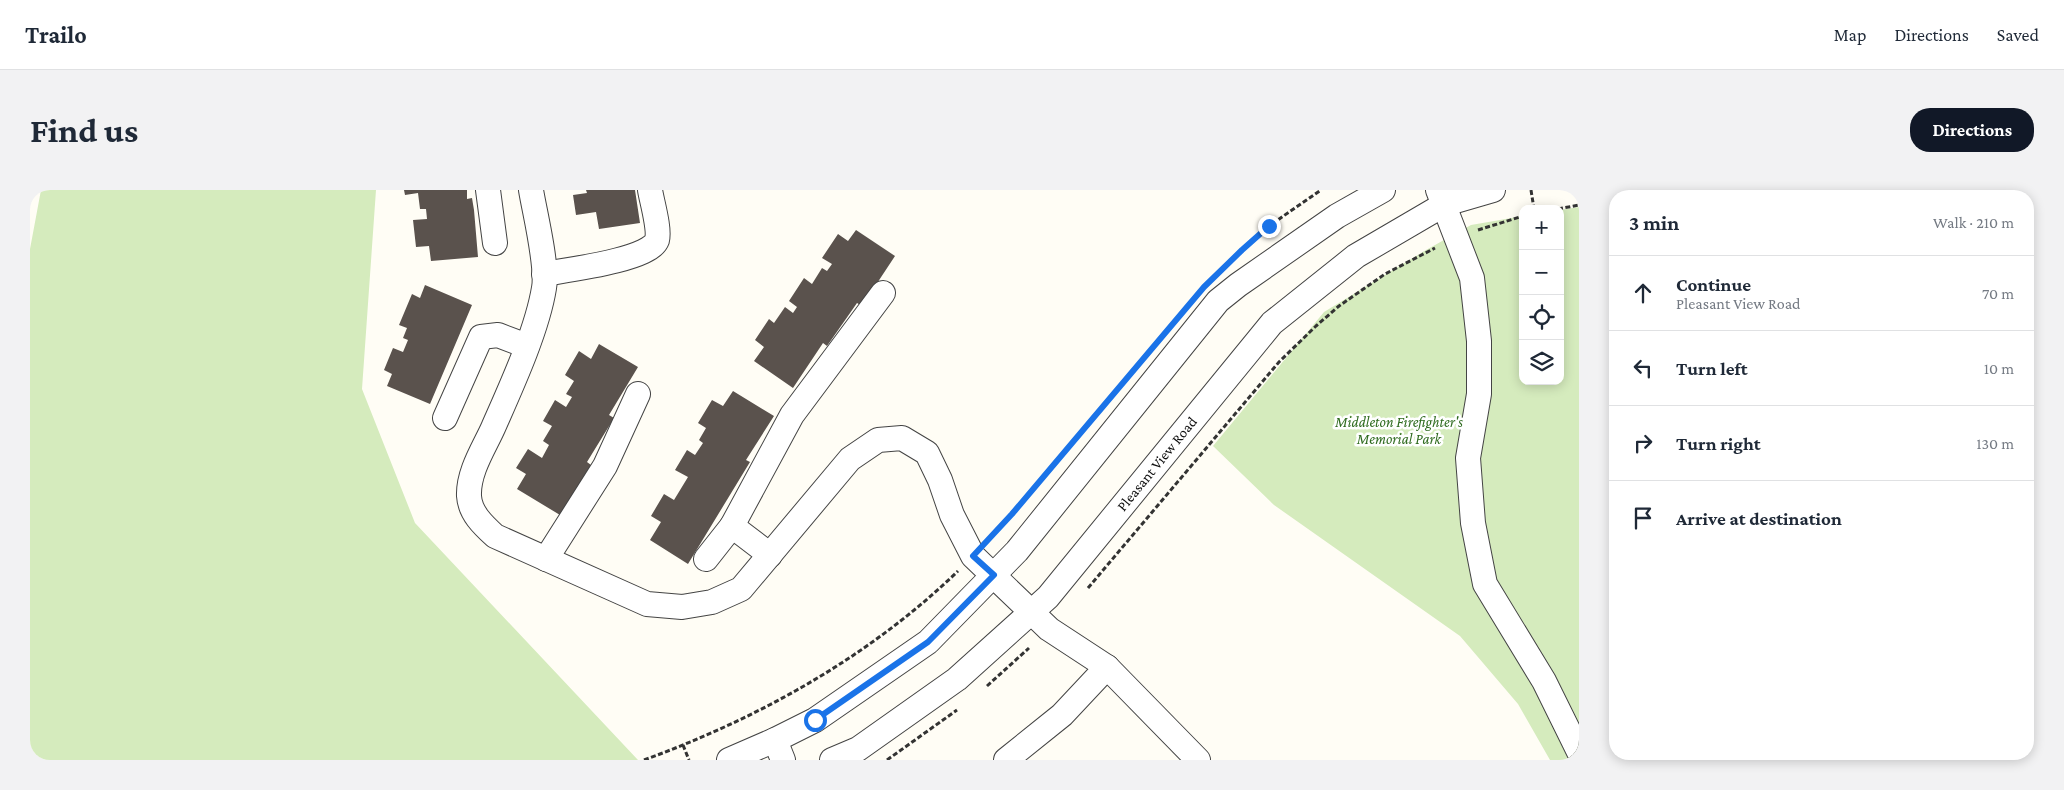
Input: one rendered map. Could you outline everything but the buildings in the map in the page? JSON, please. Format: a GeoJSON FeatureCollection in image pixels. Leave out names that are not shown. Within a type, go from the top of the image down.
{"type":"FeatureCollection","features":[{"type":"Feature","properties":{"kind":"street"},"geometry":{"type":"LineString","coordinates":[[488,190],[495,243]]}},
{"type":"Feature","properties":{"kind":"street"},"geometry":{"type":"LineString","coordinates":[[531,190],[545,285],[541,306],[527,346],[472,475],[469,496],[478,521],[495,536],[647,604],[682,606],[712,602],[741,589],[850,458],[878,440],[902,438],[927,453],[940,480],[952,515],[973,556],[1049,629],[1107,667],[1198,760]]}},
{"type":"Feature","properties":{"kind":"street"},"geometry":{"type":"LineString","coordinates":[[544,274],[634,257],[653,247],[657,239],[657,230],[650,190]]}},
{"type":"Feature","properties":{"kind":"street"},"geometry":{"type":"LineString","coordinates":[[729,760],[779,750],[815,720],[928,642],[1017,551],[1102,448],[1218,301],[1337,216],[1384,190]]}},
{"type":"Feature","properties":{"kind":"street","name":"Pleasant View Road"},"geometry":{"type":"LineString","coordinates":[[832,760],[858,749],[957,680],[1048,596],[1272,323],[1356,256],[1441,197],[1494,190]]}},
{"type":"Feature","properties":{"kind":"street"},"geometry":{"type":"LineString","coordinates":[[1441,197],[1472,278],[1479,340],[1479,394],[1468,458],[1473,523],[1485,584],[1544,681],[1579,752]]}},
{"type":"Feature","properties":{"kind":"street"},"geometry":{"type":"LineString","coordinates":[[706,559],[732,526],[792,415],[883,293]]}},
{"type":"Feature","properties":{"kind":"street"},"geometry":{"type":"LineString","coordinates":[[445,418],[481,337],[498,335],[527,346]]}},
{"type":"Feature","properties":{"kind":"street"},"geometry":{"type":"LineString","coordinates":[[546,559],[605,466],[638,394]]}},
{"type":"Feature","properties":{"kind":"street"},"geometry":{"type":"LineString","coordinates":[[732,526],[770,555]]}},
{"type":"Feature","properties":{"kind":"street"},"geometry":{"type":"LineString","coordinates":[[1006,760],[1062,715],[1107,667]]}},
{"type":"Feature","properties":{"kind":"path"},"geometry":{"type":"LineString","coordinates":[[1229,262],[1269,226],[1321,190]]}},
{"type":"Feature","properties":{"kind":"path"},"geometry":{"type":"LineString","coordinates":[[1531,190],[1533,205]]}},
{"type":"Feature","properties":{"kind":"path"},"geometry":{"type":"LineString","coordinates":[[1564,208],[1579,205]]}},
{"type":"Feature","properties":{"kind":"path"},"geometry":{"type":"LineString","coordinates":[[1082,594],[1279,362],[1339,306],[1385,274],[1457,238],[1519,217]]}},
{"type":"Feature","properties":{"kind":"path"},"geometry":{"type":"LineString","coordinates":[[644,760],[743,719],[782,698],[861,650],[922,604],[973,556],[1057,462]]}},
{"type":"Feature","properties":{"kind":"path"},"geometry":{"type":"LineString","coordinates":[[984,689],[1049,629]]}},
{"type":"Feature","properties":{"kind":"path"},"geometry":{"type":"LineString","coordinates":[[886,760],[964,704]]}},
{"type":"Feature","properties":{"kind":"path"},"geometry":{"type":"LineString","coordinates":[[683,745],[689,760]]}},
{"type":"Feature","properties":{"kind":"green space"},"geometry":{"type":"Polygon","coordinates":[[[41,190],[376,190],[362,389],[415,523],[638,760],[30,760],[30,249],[41,190]]]}},
{"type":"Feature","properties":{"kind":"green space","name":"Middleton Firefighter's Memorial Park"},"geometry":{"type":"Polygon","coordinates":[[[1579,207],[1579,760],[1550,760],[1518,704],[1460,636],[1274,505],[1213,446],[1324,312],[1471,225],[1519,217],[1519,385],[1564,385],[1564,209],[1579,207]]]}},
{"type":"Feature","properties":{"kind":"route"},"geometry":{"type":"LineString","coordinates":[[815,720],[928,642],[994,575],[973,556],[1012,514],[1204,287],[1269,226]]}}]}
